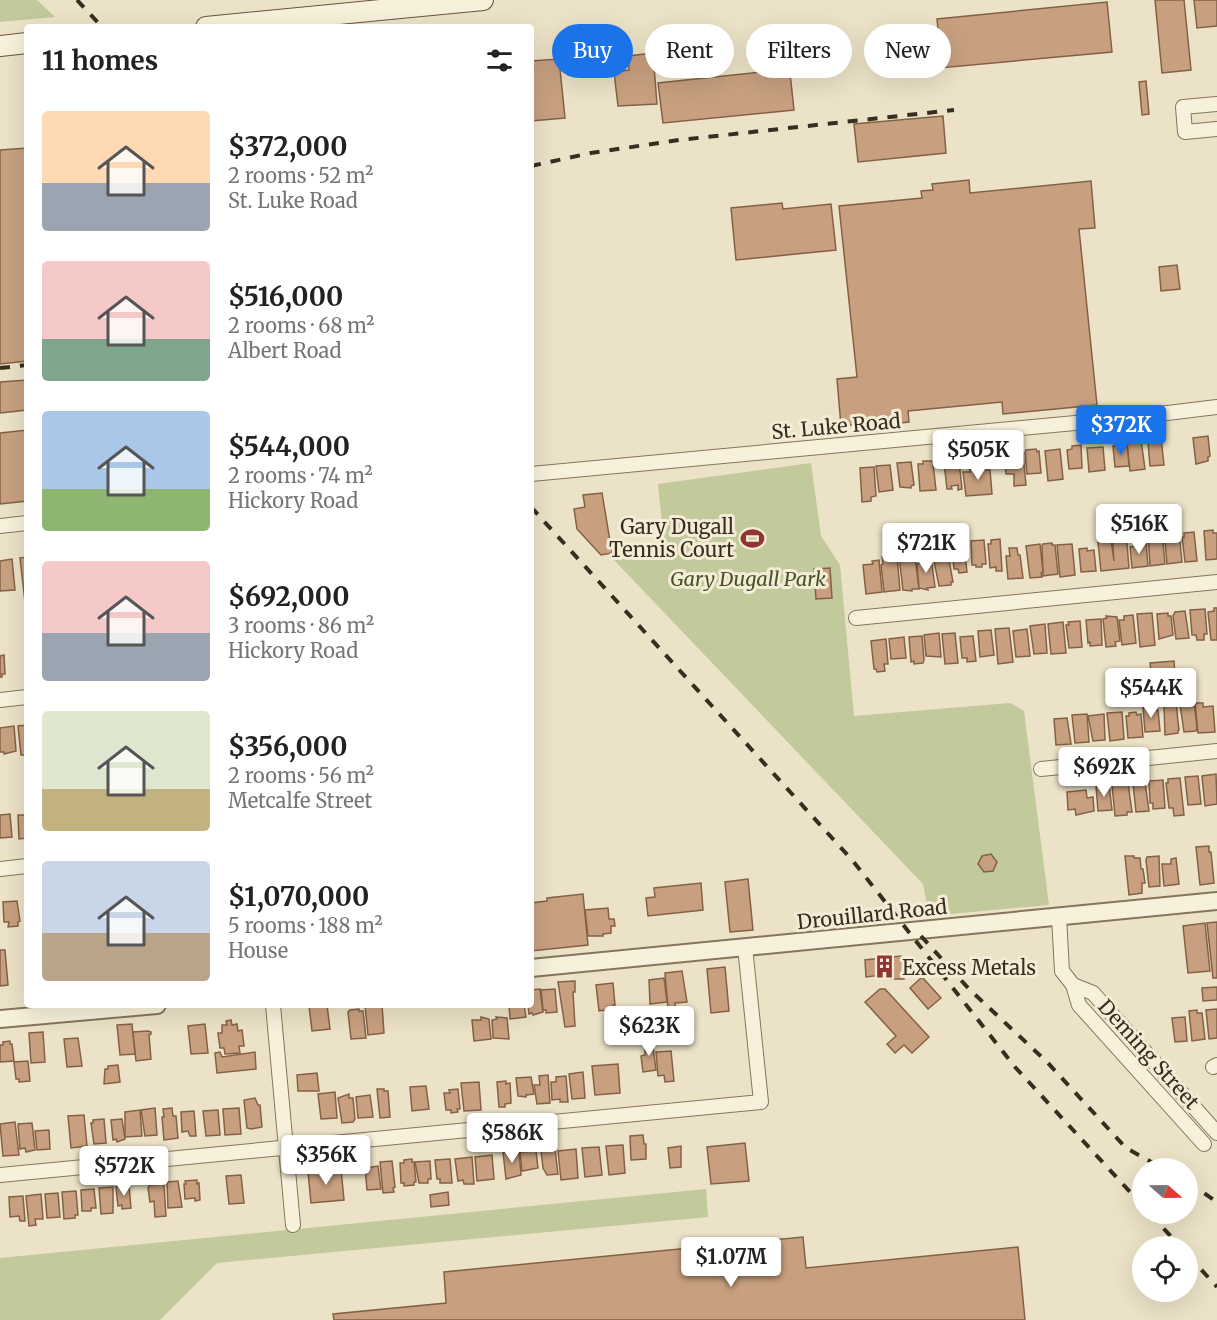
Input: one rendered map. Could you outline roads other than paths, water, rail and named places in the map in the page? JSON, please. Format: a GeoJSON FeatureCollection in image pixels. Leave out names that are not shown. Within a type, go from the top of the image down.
{"type":"FeatureCollection","features":[{"type":"Feature","properties":{"kind":"main road"},"geometry":{"type":"LineString","coordinates":[[237,24],[483,0]]}},
{"type":"Feature","properties":{"kind":"main road"},"geometry":{"type":"LineString","coordinates":[[0,46],[24,43]]}},
{"type":"Feature","properties":{"kind":"street"},"geometry":{"type":"LineString","coordinates":[[1217,104],[1183,107],[1185,132],[1217,129]]}},
{"type":"Feature","properties":{"kind":"street","name":"St. Luke Road"},"geometry":{"type":"LineString","coordinates":[[534,474],[1106,420],[1217,407]]}},
{"type":"Feature","properties":{"kind":"street"},"geometry":{"type":"LineString","coordinates":[[0,525],[24,523]]}},
{"type":"Feature","properties":{"kind":"street"},"geometry":{"type":"LineString","coordinates":[[856,618],[1217,582]]}},
{"type":"Feature","properties":{"kind":"street"},"geometry":{"type":"LineString","coordinates":[[0,700],[24,697]]}},
{"type":"Feature","properties":{"kind":"street"},"geometry":{"type":"LineString","coordinates":[[1041,769],[1217,750]]}},
{"type":"Feature","properties":{"kind":"street"},"geometry":{"type":"LineString","coordinates":[[0,869],[24,866]]}},
{"type":"Feature","properties":{"kind":"street","name":"Drouillard Road"},"geometry":{"type":"LineString","coordinates":[[534,968],[1217,901]]}},
{"type":"Feature","properties":{"kind":"street","name":"Deming Street"},"geometry":{"type":"LineString","coordinates":[[1059,917],[1062,971],[1073,985],[1079,1005],[1204,1144]]}},
{"type":"Feature","properties":{"kind":"street"},"geometry":{"type":"LineString","coordinates":[[0,1175],[761,1102],[745,947]]}},
{"type":"Feature","properties":{"kind":"street","name":"Deming Street"},"geometry":{"type":"LineString","coordinates":[[1073,985],[1093,993],[1217,1133]]}},
{"type":"Feature","properties":{"kind":"street"},"geometry":{"type":"LineString","coordinates":[[0,1019],[123,1008]]}},
{"type":"Feature","properties":{"kind":"street"},"geometry":{"type":"LineString","coordinates":[[273,1008],[293,1225]]}},
{"type":"Feature","properties":{"kind":"railway"},"geometry":{"type":"LineString","coordinates":[[77,0],[99,24]]}},
{"type":"Feature","properties":{"kind":"railway"},"geometry":{"type":"LineString","coordinates":[[534,165],[591,153],[679,140],[954,110]]}},
{"type":"Feature","properties":{"kind":"railway"},"geometry":{"type":"LineString","coordinates":[[0,368],[24,365]]}},
{"type":"Feature","properties":{"kind":"railway"},"geometry":{"type":"LineString","coordinates":[[534,510],[853,861],[1015,1067],[1132,1194]]}},
{"type":"Feature","properties":{"kind":"railway"},"geometry":{"type":"LineString","coordinates":[[921,936],[969,989],[1048,1063],[1126,1148],[1144,1158]]}},
{"type":"Feature","properties":{"kind":"railway"},"geometry":{"type":"LineString","coordinates":[[1198,1189],[1217,1202]]}},
{"type":"Feature","properties":{"kind":"railway"},"geometry":{"type":"LineString","coordinates":[[1159,1224],[1171,1236]]}},
{"type":"Feature","properties":{"kind":"railway"},"geometry":{"type":"LineString","coordinates":[[1198,1266],[1217,1287]]}},
{"type":"Feature","properties":{"kind":"place","name":"Gary Dugall Tennis Court"},"geometry":{"type":"Point","coordinates":[752,538]}},
{"type":"Feature","properties":{"kind":"place","name":"Excess Metals"},"geometry":{"type":"Point","coordinates":[884,967]}},
{"type":"Feature","properties":{"kind":"park label","name":"Gary Dugall Park"},"geometry":{"type":"Point","coordinates":[748,578]}}]}
